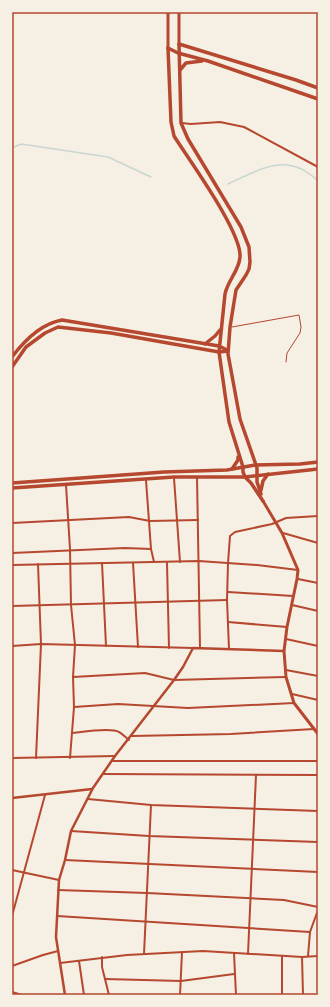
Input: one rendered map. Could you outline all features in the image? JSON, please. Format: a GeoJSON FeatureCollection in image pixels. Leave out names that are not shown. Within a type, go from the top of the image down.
{"type":"FeatureCollection","features":[{"type":"Feature","properties":{"kind":"main road"},"geometry":{"type":"LineString","coordinates":[[168,12],[171,122],[174,136],[226,219],[241,251],[238,267],[226,286],[220,329],[219,352],[229,422],[245,477],[251,483],[276,522],[298,570],[285,639],[285,670],[294,703],[318,734]]}},
{"type":"Feature","properties":{"kind":"main road"},"geometry":{"type":"LineString","coordinates":[[179,12],[178,54],[181,123],[188,139],[235,216],[249,247],[250,262],[248,269],[246,275],[236,290],[228,351],[240,418],[258,472],[257,476],[263,501]]}},
{"type":"Feature","properties":{"kind":"main road"},"geometry":{"type":"LineString","coordinates":[[168,48],[179,44],[318,88]]}},
{"type":"Feature","properties":{"kind":"main road"},"geometry":{"type":"LineString","coordinates":[[168,48],[178,54],[208,61],[318,98],[318,93]]}},
{"type":"Feature","properties":{"kind":"main road"},"geometry":{"type":"LineString","coordinates":[[179,71],[182,66],[191,62],[208,61]]}},
{"type":"Feature","properties":{"kind":"main road"},"geometry":{"type":"LineString","coordinates":[[12,358],[25,340],[51,323],[62,320],[219,346],[228,351]]}},
{"type":"Feature","properties":{"kind":"main road"},"geometry":{"type":"LineString","coordinates":[[12,367],[31,343],[52,328],[63,326],[219,352],[228,351]]}},
{"type":"Feature","properties":{"kind":"main road"},"geometry":{"type":"LineString","coordinates":[[205,344],[215,336],[220,329]]}},
{"type":"Feature","properties":{"kind":"main road"},"geometry":{"type":"LineString","coordinates":[[232,469],[238,460],[239,454]]}},
{"type":"Feature","properties":{"kind":"main road"},"geometry":{"type":"LineString","coordinates":[[12,483],[164,472],[232,469],[255,465],[318,462]]}},
{"type":"Feature","properties":{"kind":"main road"},"geometry":{"type":"LineString","coordinates":[[12,488],[146,478],[196,476],[245,477],[318,469]]}},
{"type":"Feature","properties":{"kind":"main road"},"geometry":{"type":"LineString","coordinates":[[263,501],[261,486],[265,477],[269,474]]}},
{"type":"Feature","properties":{"kind":"street"},"geometry":{"type":"LineString","coordinates":[[181,123],[191,124],[220,122],[244,127],[318,167]]}},
{"type":"Feature","properties":{"kind":"street"},"geometry":{"type":"LineString","coordinates":[[196,476],[200,648]]}},
{"type":"Feature","properties":{"kind":"street"},"geometry":{"type":"LineString","coordinates":[[174,477],[180,562]]}},
{"type":"Feature","properties":{"kind":"street"},"geometry":{"type":"LineString","coordinates":[[146,478],[151,549],[154,562]]}},
{"type":"Feature","properties":{"kind":"street"},"geometry":{"type":"LineString","coordinates":[[66,484],[75,645],[73,677],[74,707],[70,758]]}},
{"type":"Feature","properties":{"kind":"street"},"geometry":{"type":"LineString","coordinates":[[229,649],[228,563],[229,538],[231,535],[235,532],[276,522],[286,518],[318,516]]}},
{"type":"Feature","properties":{"kind":"street"},"geometry":{"type":"LineString","coordinates":[[12,523],[129,518],[150,521],[198,520]]}},
{"type":"Feature","properties":{"kind":"street"},"geometry":{"type":"LineString","coordinates":[[282,533],[318,543]]}},
{"type":"Feature","properties":{"kind":"street"},"geometry":{"type":"LineString","coordinates":[[12,553],[125,548],[151,549]]}},
{"type":"Feature","properties":{"kind":"street"},"geometry":{"type":"LineString","coordinates":[[12,565],[199,561],[298,570]]}},
{"type":"Feature","properties":{"kind":"street"},"geometry":{"type":"LineString","coordinates":[[167,562],[168,648]]}},
{"type":"Feature","properties":{"kind":"street"},"geometry":{"type":"LineString","coordinates":[[102,563],[106,646]]}},
{"type":"Feature","properties":{"kind":"street"},"geometry":{"type":"LineString","coordinates":[[133,563],[138,647]]}},
{"type":"Feature","properties":{"kind":"street"},"geometry":{"type":"LineString","coordinates":[[36,758],[41,644],[38,564]]}},
{"type":"Feature","properties":{"kind":"street"},"geometry":{"type":"LineString","coordinates":[[297,579],[318,584]]}},
{"type":"Feature","properties":{"kind":"street"},"geometry":{"type":"LineString","coordinates":[[228,592],[294,596]]}},
{"type":"Feature","properties":{"kind":"street"},"geometry":{"type":"LineString","coordinates":[[12,606],[228,600]]}},
{"type":"Feature","properties":{"kind":"street"},"geometry":{"type":"LineString","coordinates":[[292,605],[318,610]]}},
{"type":"Feature","properties":{"kind":"street"},"geometry":{"type":"LineString","coordinates":[[228,622],[287,627]]}},
{"type":"Feature","properties":{"kind":"street"},"geometry":{"type":"LineString","coordinates":[[285,639],[318,646]]}},
{"type":"Feature","properties":{"kind":"street"},"geometry":{"type":"LineString","coordinates":[[12,646],[41,644],[284,651]]}},
{"type":"Feature","properties":{"kind":"street"},"geometry":{"type":"LineString","coordinates":[[65,995],[56,937],[59,880],[71,831],[93,788],[115,756],[129,740],[174,680],[193,648]]}},
{"type":"Feature","properties":{"kind":"street"},"geometry":{"type":"LineString","coordinates":[[285,670],[318,676]]}},
{"type":"Feature","properties":{"kind":"street"},"geometry":{"type":"LineString","coordinates":[[73,677],[145,673],[174,680],[286,677]]}},
{"type":"Feature","properties":{"kind":"street"},"geometry":{"type":"LineString","coordinates":[[291,694],[318,700]]}},
{"type":"Feature","properties":{"kind":"street"},"geometry":{"type":"LineString","coordinates":[[74,707],[118,704],[188,708],[294,703]]}},
{"type":"Feature","properties":{"kind":"street"},"geometry":{"type":"LineString","coordinates":[[132,736],[230,734],[314,729]]}},
{"type":"Feature","properties":{"kind":"street"},"geometry":{"type":"LineString","coordinates":[[72,733],[95,730],[116,730],[129,740]]}},
{"type":"Feature","properties":{"kind":"street"},"geometry":{"type":"LineString","coordinates":[[12,758],[115,756]]}},
{"type":"Feature","properties":{"kind":"street"},"geometry":{"type":"LineString","coordinates":[[112,761],[318,761]]}},
{"type":"Feature","properties":{"kind":"street"},"geometry":{"type":"LineString","coordinates":[[103,774],[256,776],[318,775]]}},
{"type":"Feature","properties":{"kind":"street"},"geometry":{"type":"LineString","coordinates":[[248,954],[251,869],[256,808],[256,776]]}},
{"type":"Feature","properties":{"kind":"street"},"geometry":{"type":"LineString","coordinates":[[12,798],[93,788]]}},
{"type":"Feature","properties":{"kind":"street"},"geometry":{"type":"LineString","coordinates":[[12,916],[45,795]]}},
{"type":"Feature","properties":{"kind":"street"},"geometry":{"type":"LineString","coordinates":[[87,799],[150,805],[318,811]]}},
{"type":"Feature","properties":{"kind":"street"},"geometry":{"type":"LineString","coordinates":[[144,954],[149,864],[150,805]]}},
{"type":"Feature","properties":{"kind":"street"},"geometry":{"type":"LineString","coordinates":[[71,831],[149,836],[318,842]]}},
{"type":"Feature","properties":{"kind":"street"},"geometry":{"type":"LineString","coordinates":[[65,860],[318,872]]}},
{"type":"Feature","properties":{"kind":"street"},"geometry":{"type":"LineString","coordinates":[[12,870],[59,880]]}},
{"type":"Feature","properties":{"kind":"street"},"geometry":{"type":"LineString","coordinates":[[58,890],[284,900],[318,907]]}},
{"type":"Feature","properties":{"kind":"street"},"geometry":{"type":"LineString","coordinates":[[308,956],[310,932],[318,910]]}},
{"type":"Feature","properties":{"kind":"street"},"geometry":{"type":"LineString","coordinates":[[57,916],[310,932]]}},
{"type":"Feature","properties":{"kind":"street"},"geometry":{"type":"LineString","coordinates":[[12,966],[58,951]]}},
{"type":"Feature","properties":{"kind":"street"},"geometry":{"type":"LineString","coordinates":[[60,963],[102,957],[203,951],[302,957],[318,956]]}},
{"type":"Feature","properties":{"kind":"street"},"geometry":{"type":"LineString","coordinates":[[180,995],[182,952]]}},
{"type":"Feature","properties":{"kind":"street"},"geometry":{"type":"LineString","coordinates":[[234,954],[236,995]]}},
{"type":"Feature","properties":{"kind":"street"},"geometry":{"type":"LineString","coordinates":[[282,956],[282,995]]}},
{"type":"Feature","properties":{"kind":"street"},"geometry":{"type":"LineString","coordinates":[[102,957],[109,995]]}},
{"type":"Feature","properties":{"kind":"street"},"geometry":{"type":"LineString","coordinates":[[302,957],[303,995]]}},
{"type":"Feature","properties":{"kind":"street"},"geometry":{"type":"LineString","coordinates":[[79,961],[84,995]]}},
{"type":"Feature","properties":{"kind":"street"},"geometry":{"type":"LineString","coordinates":[[105,979],[181,981],[234,974]]}},
{"type":"Feature","properties":{"kind":"street"},"geometry":{"type":"LineString","coordinates":[[12,992],[22,995]]}},
{"type":"Feature","properties":{"kind":"lane"},"geometry":{"type":"LineString","coordinates":[[230,327],[298,315],[301,327],[300,333],[287,353],[286,362]]}},
{"type":"Feature","properties":{"kind":"waterway"},"geometry":{"type":"LineString","coordinates":[[12,148],[21,144],[108,157],[151,177]]}},
{"type":"Feature","properties":{"kind":"waterway"},"geometry":{"type":"LineString","coordinates":[[228,184],[263,169],[285,165],[296,167],[307,172],[318,181]]}}]}
